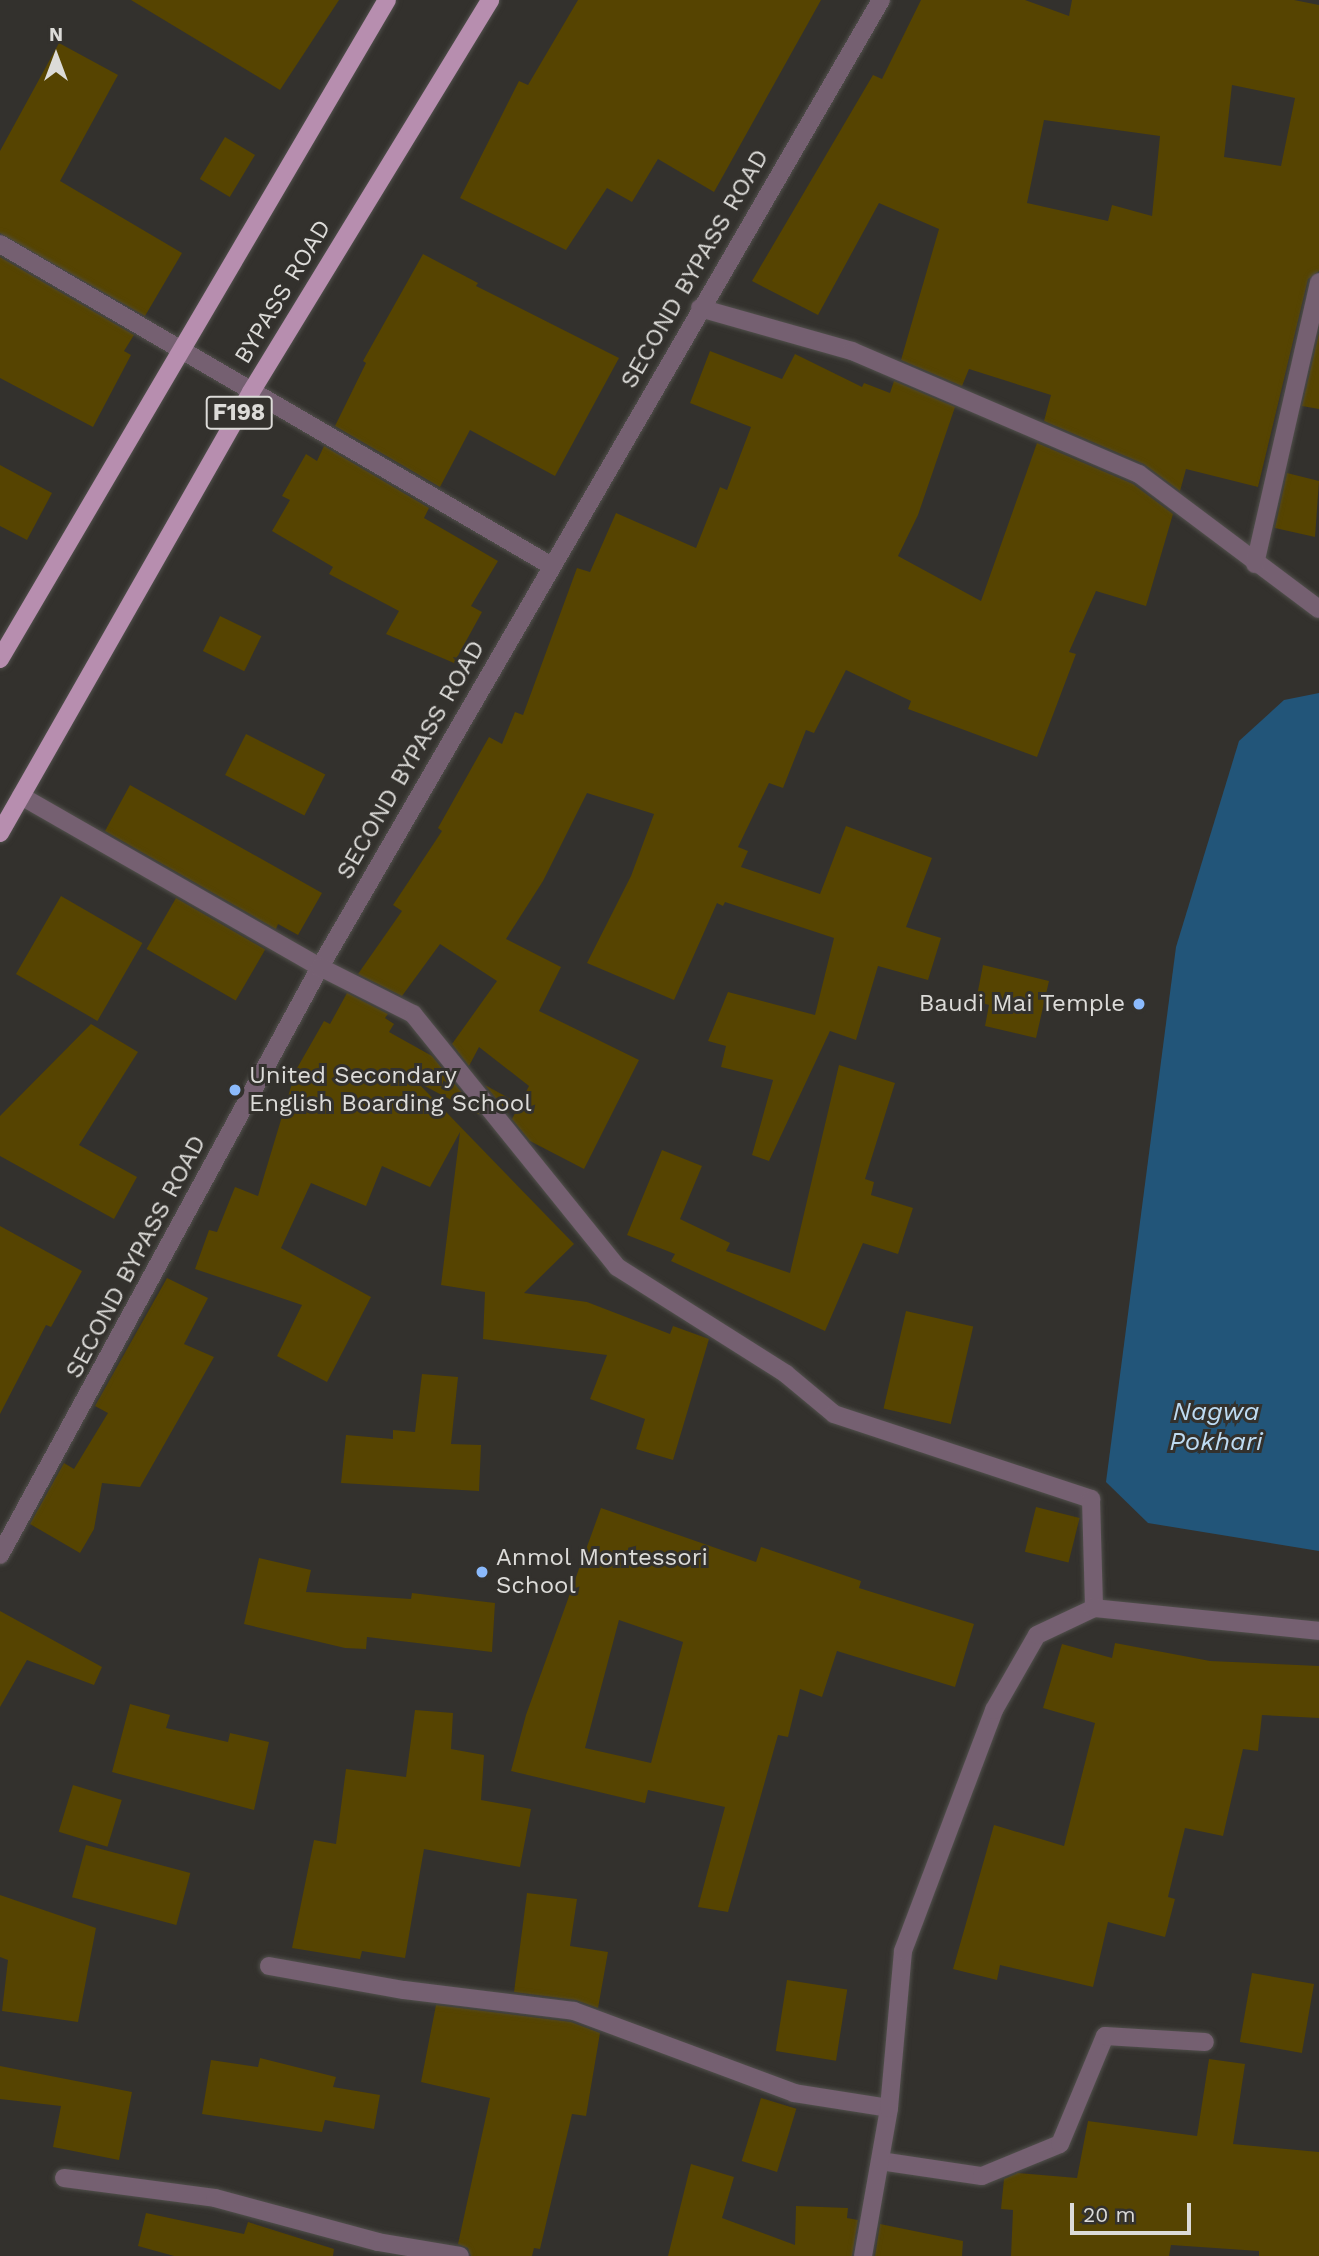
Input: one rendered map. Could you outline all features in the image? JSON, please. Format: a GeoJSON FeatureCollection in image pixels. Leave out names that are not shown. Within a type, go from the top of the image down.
{"type":"FeatureCollection","features":[{"type":"Feature","properties":{"kind":"main road"},"geometry":{"type":"LineString","coordinates":[[0,659],[387,0]]}},
{"type":"Feature","properties":{"kind":"main road","name":"BYPASS ROAD"},"geometry":{"type":"LineString","coordinates":[[0,833],[251,392],[490,0]]}},
{"type":"Feature","properties":{"kind":"street","name":"SECOND BYPASS ROAD"},"geometry":{"type":"LineString","coordinates":[[0,1555],[320,968],[550,565],[881,0]]}},
{"type":"Feature","properties":{"kind":"street"},"geometry":{"type":"LineString","coordinates":[[0,244],[183,347],[251,392],[550,565]]}},
{"type":"Feature","properties":{"kind":"street"},"geometry":{"type":"LineString","coordinates":[[1255,564],[1319,282]]}},
{"type":"Feature","properties":{"kind":"street"},"geometry":{"type":"LineString","coordinates":[[700,308],[852,351],[1139,474],[1255,564],[1319,609]]}},
{"type":"Feature","properties":{"kind":"street"},"geometry":{"type":"LineString","coordinates":[[21,796],[320,968],[413,1014],[617,1267],[786,1374],[834,1414],[1091,1499],[1094,1608]]}},
{"type":"Feature","properties":{"kind":"street"},"geometry":{"type":"LineString","coordinates":[[863,2256],[890,2108],[903,1951],[994,1710],[1037,1635],[1094,1608],[1319,1631]]}},
{"type":"Feature","properties":{"kind":"street"},"geometry":{"type":"LineString","coordinates":[[269,1966],[404,1990],[574,2011],[794,2093],[890,2108]]}},
{"type":"Feature","properties":{"kind":"street"},"geometry":{"type":"LineString","coordinates":[[880,2161],[982,2176],[1060,2144],[1105,2036],[1205,2042]]}},
{"type":"Feature","properties":{"kind":"street"},"geometry":{"type":"LineString","coordinates":[[64,2178],[215,2198],[378,2242],[460,2256]]}},
{"type":"Feature","properties":{"kind":"water","name":"Nagwa Pokhari"},"geometry":{"type":"Polygon","coordinates":[[[1319,693],[1319,1551],[1148,1523],[1106,1482],[1176,947],[1239,741],[1284,700],[1319,693]]]}},
{"type":"Feature","properties":{"kind":"building"},"geometry":{"type":"Polygon","coordinates":[[[131,0],[339,0],[280,90],[131,0]]]}},
{"type":"Feature","properties":{"kind":"building"},"geometry":{"type":"Polygon","coordinates":[[[578,0],[821,0],[714,192],[658,159],[632,202],[607,188],[566,250],[460,198],[519,81],[528,85],[578,0]]]}},
{"type":"Feature","properties":{"kind":"building"},"geometry":{"type":"Polygon","coordinates":[[[921,0],[1025,0],[1069,16],[1072,0],[1294,0],[1319,5],[1319,271],[1308,279],[1258,487],[1186,469],[1180,491],[1144,464],[1044,421],[1051,395],[969,369],[962,386],[901,360],[939,229],[879,203],[818,315],[752,281],[873,75],[882,79],[921,0]],[[1232,85],[1224,157],[1281,166],[1295,98],[1232,85]],[[1044,120],[1027,203],[1108,221],[1112,205],[1152,216],[1160,136],[1044,120]]]}},
{"type":"Feature","properties":{"kind":"building"},"geometry":{"type":"Polygon","coordinates":[[[59,43],[118,75],[60,181],[182,253],[145,316],[0,233],[0,151],[59,43]]]}},
{"type":"Feature","properties":{"kind":"building"},"geometry":{"type":"Polygon","coordinates":[[[225,137],[255,155],[230,197],[200,179],[225,137]]]}},
{"type":"Feature","properties":{"kind":"building"},"geometry":{"type":"Polygon","coordinates":[[[423,254],[478,283],[476,286],[619,358],[555,476],[470,430],[440,487],[335,426],[366,363],[363,361],[423,254]]]}},
{"type":"Feature","properties":{"kind":"building"},"geometry":{"type":"Polygon","coordinates":[[[0,257],[134,335],[124,351],[131,355],[93,427],[0,378],[0,257]]]}},
{"type":"Feature","properties":{"kind":"building"},"geometry":{"type":"Polygon","coordinates":[[[1319,333],[1319,409],[1302,406],[1319,333]]]}},
{"type":"Feature","properties":{"kind":"building"},"geometry":{"type":"Polygon","coordinates":[[[710,351],[782,379],[795,354],[862,387],[864,383],[890,393],[894,381],[955,407],[918,515],[898,556],[981,601],[1037,443],[1133,484],[1173,514],[1146,606],[1096,591],[1069,652],[1076,654],[1037,757],[908,709],[911,701],[846,670],[814,733],[806,730],[783,788],[769,783],[738,847],[748,851],[741,867],[820,894],[846,826],[932,858],[906,927],[941,938],[928,980],[878,966],[856,1040],[830,1031],[769,1161],[752,1155],[773,1080],[721,1067],[726,1046],[708,1041],[728,992],[815,1015],[834,938],[725,902],[723,906],[717,903],[674,1000],[587,963],[631,876],[654,814],[587,793],[543,881],[506,939],[561,967],[539,1011],[639,1060],[584,1169],[530,1141],[512,1119],[529,1086],[479,1047],[469,1066],[452,1044],[497,981],[440,944],[402,996],[358,974],[402,911],[393,905],[442,831],[438,828],[489,737],[502,744],[515,712],[523,715],[577,568],[590,572],[616,513],[696,548],[720,487],[727,490],[751,427],[690,403],[710,351]]]}},
{"type":"Feature","properties":{"kind":"building"},"geometry":{"type":"Polygon","coordinates":[[[324,446],[429,508],[424,518],[498,561],[471,606],[482,612],[454,663],[386,634],[399,611],[329,574],[333,567],[272,531],[290,500],[282,496],[306,454],[317,461],[324,446]]]}},
{"type":"Feature","properties":{"kind":"building"},"geometry":{"type":"Polygon","coordinates":[[[0,465],[52,493],[27,540],[0,526],[0,465]]]}},
{"type":"Feature","properties":{"kind":"building"},"geometry":{"type":"Polygon","coordinates":[[[1287,473],[1319,481],[1315,537],[1275,528],[1287,473]]]}},
{"type":"Feature","properties":{"kind":"building"},"geometry":{"type":"Polygon","coordinates":[[[220,616],[261,636],[244,671],[203,651],[220,616]]]}},
{"type":"Feature","properties":{"kind":"building"},"geometry":{"type":"Polygon","coordinates":[[[246,734],[325,774],[304,815],[225,775],[246,734]]]}},
{"type":"Feature","properties":{"kind":"building"},"geometry":{"type":"Polygon","coordinates":[[[130,785],[322,893],[298,935],[278,924],[276,929],[105,831],[130,785]]]}},
{"type":"Feature","properties":{"kind":"building"},"geometry":{"type":"Polygon","coordinates":[[[61,896],[142,943],[97,1021],[16,974],[61,896]]]}},
{"type":"Feature","properties":{"kind":"building"},"geometry":{"type":"Polygon","coordinates":[[[176,898],[265,950],[236,1001],[146,949],[176,898]]]}},
{"type":"Feature","properties":{"kind":"building"},"geometry":{"type":"Polygon","coordinates":[[[983,965],[1049,981],[1036,1038],[985,1026],[989,1005],[976,1001],[983,965]]]}},
{"type":"Feature","properties":{"kind":"building"},"geometry":{"type":"Polygon","coordinates":[[[347,993],[388,1014],[385,1018],[394,1024],[389,1032],[432,1056],[480,1115],[417,1082],[574,1244],[524,1293],[587,1302],[670,1334],[673,1326],[709,1339],[673,1460],[636,1449],[645,1419],[590,1399],[607,1355],[483,1339],[485,1292],[441,1285],[460,1132],[430,1187],[382,1166],[366,1206],[311,1183],[281,1248],[371,1297],[327,1382],[277,1356],[302,1305],[195,1269],[209,1230],[217,1232],[235,1187],[258,1196],[296,1070],[324,1021],[330,1024],[347,993]]]}},
{"type":"Feature","properties":{"kind":"building"},"geometry":{"type":"Polygon","coordinates":[[[91,1024],[138,1052],[79,1145],[137,1177],[114,1219],[0,1156],[0,1116],[91,1024]]]}},
{"type":"Feature","properties":{"kind":"building"},"geometry":{"type":"Polygon","coordinates":[[[839,1065],[895,1083],[865,1179],[874,1182],[871,1195],[913,1208],[898,1254],[863,1243],[825,1331],[671,1261],[675,1254],[627,1235],[662,1150],[702,1166],[680,1219],[730,1243],[726,1251],[790,1273],[839,1065]]]}},
{"type":"Feature","properties":{"kind":"building"},"geometry":{"type":"Polygon","coordinates":[[[485,1085],[514,1101],[508,1113],[485,1085]]]}},
{"type":"Feature","properties":{"kind":"building"},"geometry":{"type":"Polygon","coordinates":[[[0,1226],[82,1271],[51,1327],[46,1325],[0,1414],[0,1226]]]}},
{"type":"Feature","properties":{"kind":"building"},"geometry":{"type":"Polygon","coordinates":[[[167,1278],[208,1298],[184,1344],[214,1357],[140,1487],[102,1483],[94,1529],[80,1553],[30,1524],[64,1463],[74,1469],[108,1413],[95,1406],[167,1278]]]}},
{"type":"Feature","properties":{"kind":"building"},"geometry":{"type":"Polygon","coordinates":[[[906,1311],[973,1327],[951,1424],[884,1408],[906,1311]]]}},
{"type":"Feature","properties":{"kind":"building"},"geometry":{"type":"Polygon","coordinates":[[[422,1374],[458,1377],[451,1444],[481,1445],[479,1491],[341,1483],[346,1435],[393,1439],[393,1430],[415,1432],[422,1374]]]}},
{"type":"Feature","properties":{"kind":"building"},"geometry":{"type":"Polygon","coordinates":[[[1036,1507],[1080,1518],[1069,1563],[1025,1552],[1036,1507]]]}},
{"type":"Feature","properties":{"kind":"building"},"geometry":{"type":"Polygon","coordinates":[[[601,1508],[756,1562],[761,1547],[861,1581],[859,1588],[974,1624],[955,1687],[837,1651],[822,1697],[800,1689],[788,1737],[778,1735],[728,1912],[698,1907],[725,1807],[648,1790],[645,1803],[511,1771],[526,1715],[601,1508]],[[619,1620],[585,1748],[651,1763],[683,1642],[619,1620]]]}},
{"type":"Feature","properties":{"kind":"building"},"geometry":{"type":"Polygon","coordinates":[[[259,1558],[311,1570],[306,1592],[411,1599],[412,1593],[495,1603],[492,1652],[367,1637],[366,1649],[345,1648],[244,1624],[259,1558]]]}},
{"type":"Feature","properties":{"kind":"building"},"geometry":{"type":"Polygon","coordinates":[[[0,1611],[102,1667],[94,1685],[27,1660],[0,1707],[0,1611]]]}},
{"type":"Feature","properties":{"kind":"building"},"geometry":{"type":"Polygon","coordinates":[[[1115,1643],[1210,1661],[1319,1666],[1319,1718],[1262,1715],[1258,1751],[1243,1749],[1223,1836],[1185,1828],[1168,1897],[1175,1899],[1165,1937],[1108,1922],[1093,1987],[1000,1965],[997,1980],[953,1969],[994,1825],[1064,1846],[1095,1723],[1043,1708],[1062,1644],[1112,1658],[1115,1643]]]}},
{"type":"Feature","properties":{"kind":"building"},"geometry":{"type":"Polygon","coordinates":[[[130,1704],[170,1715],[166,1728],[228,1742],[230,1733],[269,1742],[254,1810],[112,1772],[130,1704]]]}},
{"type":"Feature","properties":{"kind":"building"},"geometry":{"type":"Polygon","coordinates":[[[415,1710],[453,1713],[451,1749],[484,1755],[481,1800],[531,1809],[520,1867],[424,1849],[405,1958],[362,1951],[360,1959],[292,1948],[314,1840],[336,1844],[346,1769],[406,1777],[415,1710]]]}},
{"type":"Feature","properties":{"kind":"building"},"geometry":{"type":"Polygon","coordinates":[[[73,1785],[122,1800],[107,1847],[59,1832],[73,1785]]]}},
{"type":"Feature","properties":{"kind":"building"},"geometry":{"type":"Polygon","coordinates":[[[86,1845],[190,1873],[176,1925],[72,1897],[86,1845]]]}},
{"type":"Feature","properties":{"kind":"building"},"geometry":{"type":"Polygon","coordinates":[[[527,1893],[577,1899],[570,1946],[608,1952],[598,2008],[576,2000],[514,1992],[527,1893]]]}},
{"type":"Feature","properties":{"kind":"building"},"geometry":{"type":"Polygon","coordinates":[[[0,1895],[96,1928],[78,2022],[2,2011],[8,1960],[0,1957],[0,1895]]]}},
{"type":"Feature","properties":{"kind":"building"},"geometry":{"type":"Polygon","coordinates":[[[1252,1973],[1314,1984],[1302,2053],[1240,2042],[1252,1973]]]}},
{"type":"Feature","properties":{"kind":"building"},"geometry":{"type":"Polygon","coordinates":[[[787,1980],[847,1990],[836,2061],[776,2051],[787,1980]]]}},
{"type":"Feature","properties":{"kind":"building"},"geometry":{"type":"Polygon","coordinates":[[[436,2005],[571,2022],[600,2033],[586,2116],[572,2114],[540,2249],[534,2248],[532,2256],[471,2256],[468,2248],[458,2244],[490,2098],[421,2082],[436,2005]]]}},
{"type":"Feature","properties":{"kind":"building"},"geometry":{"type":"Polygon","coordinates":[[[260,2058],[336,2077],[333,2087],[380,2095],[374,2129],[325,2120],[322,2132],[202,2114],[211,2060],[258,2067],[260,2058]]]}},
{"type":"Feature","properties":{"kind":"building"},"geometry":{"type":"Polygon","coordinates":[[[1209,2059],[1245,2064],[1233,2144],[1319,2152],[1319,2256],[1259,2256],[1259,2251],[1171,2245],[1169,2256],[1011,2256],[1013,2210],[1001,2209],[1004,2179],[1018,2173],[1077,2178],[1088,2121],[1197,2136],[1209,2059]]]}},
{"type":"Feature","properties":{"kind":"building"},"geometry":{"type":"Polygon","coordinates":[[[0,2066],[132,2092],[119,2160],[53,2147],[61,2106],[0,2099],[0,2066]]]}},
{"type":"Feature","properties":{"kind":"building"},"geometry":{"type":"Polygon","coordinates":[[[761,2098],[796,2109],[777,2172],[742,2161],[761,2098]]]}},
{"type":"Feature","properties":{"kind":"building"},"geometry":{"type":"Polygon","coordinates":[[[691,2164],[734,2177],[722,2218],[795,2245],[796,2206],[848,2208],[847,2218],[858,2220],[852,2256],[668,2256],[691,2164]]]}},
{"type":"Feature","properties":{"kind":"building"},"geometry":{"type":"Polygon","coordinates":[[[146,2213],[244,2234],[248,2222],[334,2249],[333,2256],[174,2256],[138,2246],[146,2213]]]}},
{"type":"Feature","properties":{"kind":"building"},"geometry":{"type":"Polygon","coordinates":[[[880,2224],[963,2241],[962,2256],[875,2256],[880,2224]]]}},
{"type":"Feature","properties":{"kind":"place","name":"Baudi Mai Temple"},"geometry":{"type":"Point","coordinates":[1139,1004]}},
{"type":"Feature","properties":{"kind":"place","name":"United Secondary English Boarding School"},"geometry":{"type":"Point","coordinates":[235,1090]}},
{"type":"Feature","properties":{"kind":"place","name":"Anmol Montessori School"},"geometry":{"type":"Point","coordinates":[482,1572]}}]}
